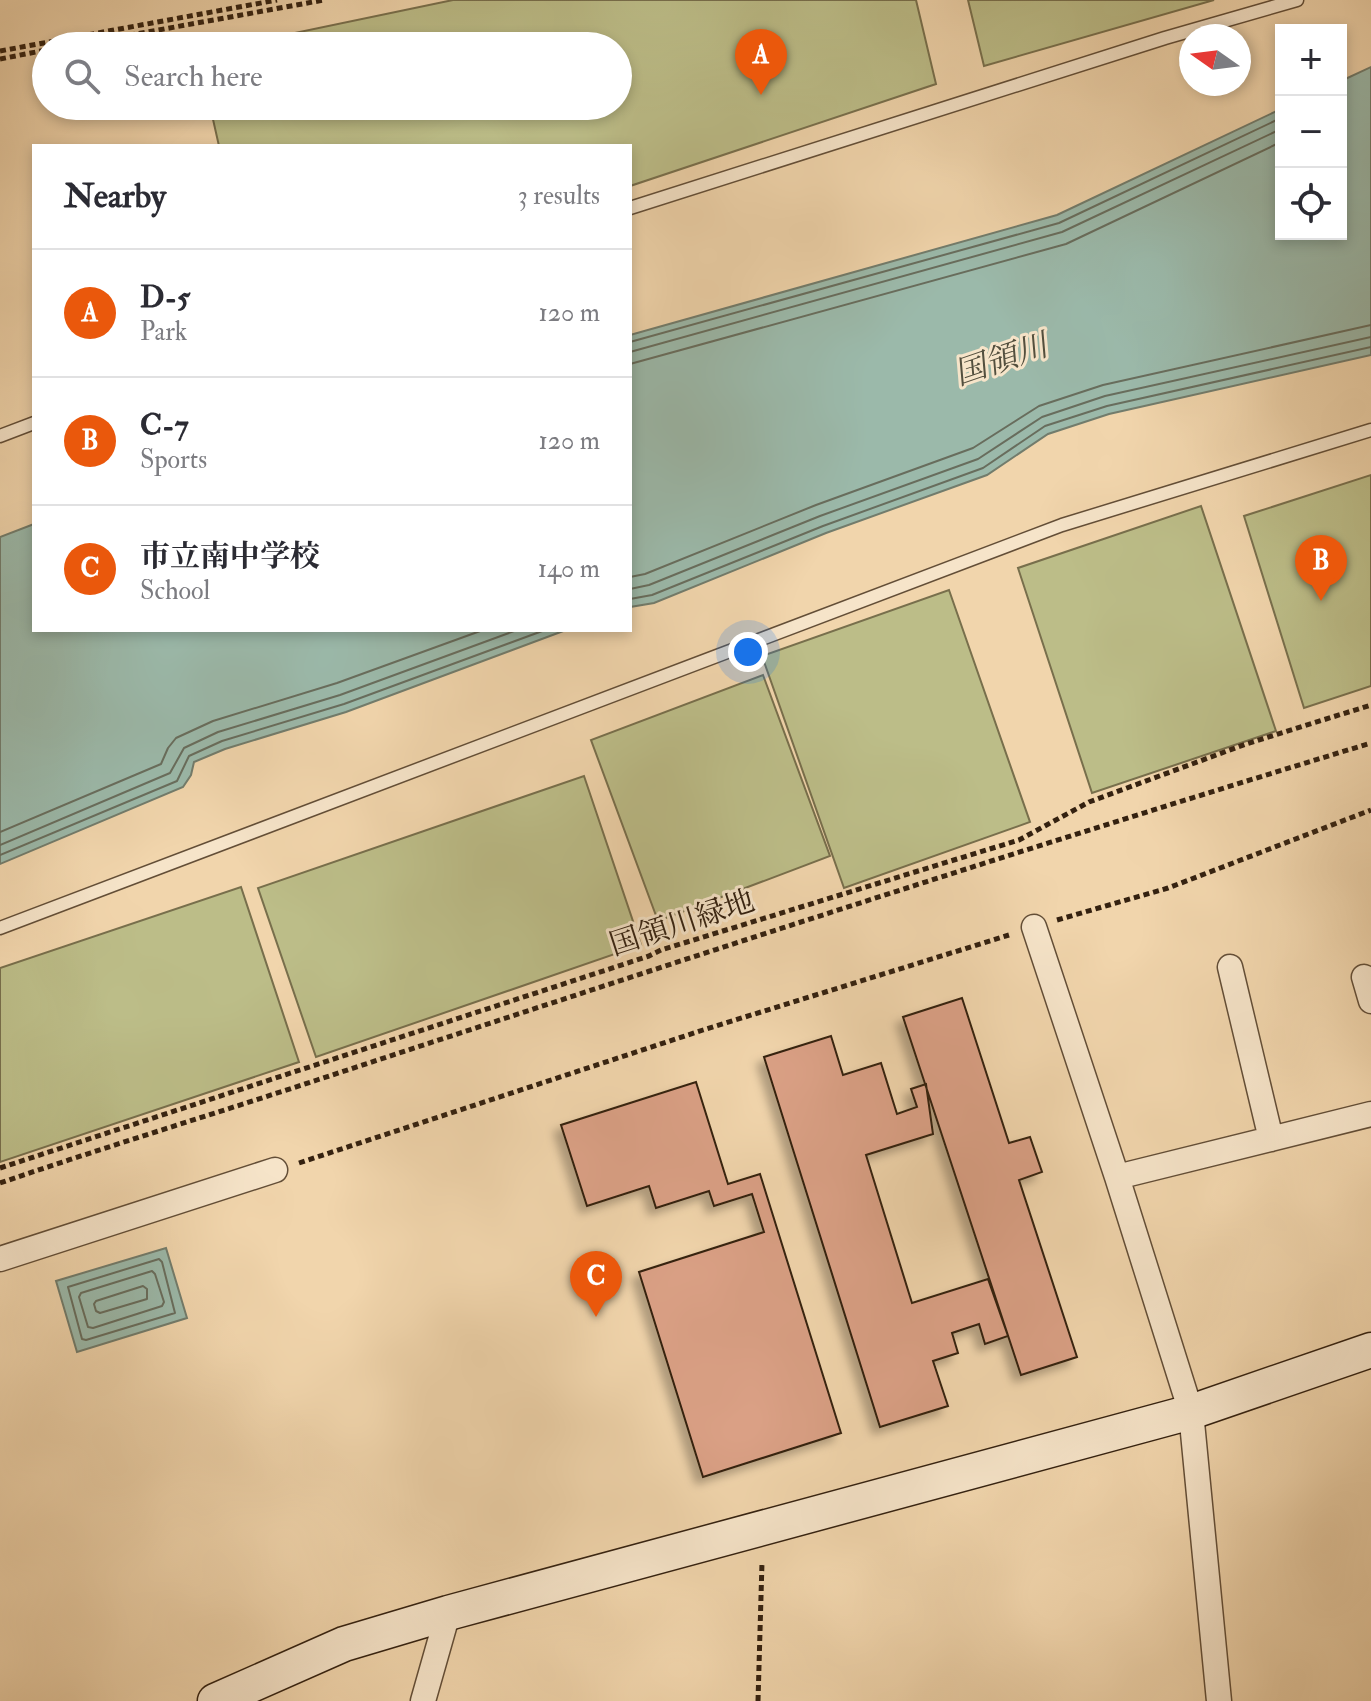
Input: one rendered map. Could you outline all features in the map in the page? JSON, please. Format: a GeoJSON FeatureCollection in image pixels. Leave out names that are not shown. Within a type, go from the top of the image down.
{"type":"FeatureCollection","features":[{"type":"Feature","properties":{"kind":"street"},"geometry":{"type":"LineString","coordinates":[[1034,927],[1191,1412],[1219,1701]]}},
{"type":"Feature","properties":{"kind":"street"},"geometry":{"type":"LineString","coordinates":[[1230,967],[1271,1139]]}},
{"type":"Feature","properties":{"kind":"street"},"geometry":{"type":"LineString","coordinates":[[1364,977],[1371,1001]]}},
{"type":"Feature","properties":{"kind":"street"},"geometry":{"type":"LineString","coordinates":[[1117,1177],[1371,1114]]}},
{"type":"Feature","properties":{"kind":"street"},"geometry":{"type":"LineString","coordinates":[[0,1259],[275,1170]]}},
{"type":"Feature","properties":{"kind":"street"},"geometry":{"type":"LineString","coordinates":[[215,1701],[344,1644],[448,1613],[1191,1412],[1371,1350]]}},
{"type":"Feature","properties":{"kind":"street"},"geometry":{"type":"LineString","coordinates":[[423,1701],[448,1613]]}},
{"type":"Feature","properties":{"kind":"lane"},"geometry":{"type":"LineString","coordinates":[[632,207],[1165,38],[1297,0]]}},
{"type":"Feature","properties":{"kind":"lane"},"geometry":{"type":"LineString","coordinates":[[0,436],[32,424]]}},
{"type":"Feature","properties":{"kind":"lane"},"geometry":{"type":"LineString","coordinates":[[0,928],[1062,525],[1371,430]]}},
{"type":"Feature","properties":{"kind":"path"},"geometry":{"type":"LineString","coordinates":[[103,32],[277,0]]}},
{"type":"Feature","properties":{"kind":"path"},"geometry":{"type":"LineString","coordinates":[[147,32],[324,0]]}},
{"type":"Feature","properties":{"kind":"path"},"geometry":{"type":"LineString","coordinates":[[0,51],[32,45]]}},
{"type":"Feature","properties":{"kind":"path"},"geometry":{"type":"LineString","coordinates":[[0,59],[32,53]]}},
{"type":"Feature","properties":{"kind":"path","name":"国領川緑地"},"geometry":{"type":"LineString","coordinates":[[0,1168],[661,950],[1019,840],[1089,802],[1246,744],[1371,705]]}},
{"type":"Feature","properties":{"kind":"path"},"geometry":{"type":"LineString","coordinates":[[0,1183],[660,966],[1371,743]]}},
{"type":"Feature","properties":{"kind":"path"},"geometry":{"type":"LineString","coordinates":[[275,1170],[703,1030],[1168,888],[1371,810]]}},
{"type":"Feature","properties":{"kind":"path"},"geometry":{"type":"LineString","coordinates":[[752,1530],[763,1563],[758,1701]]}},
{"type":"Feature","properties":{"kind":"green space"},"geometry":{"type":"Polygon","coordinates":[[[453,0],[916,0],[936,84],[632,185],[632,144],[219,144],[213,120],[632,120],[632,32],[299,32],[453,0]]]}},
{"type":"Feature","properties":{"kind":"green space"},"geometry":{"type":"Polygon","coordinates":[[[968,0],[1214,0],[984,66],[968,0]]]}},
{"type":"Feature","properties":{"kind":"green space"},"geometry":{"type":"Polygon","coordinates":[[[1371,475],[1371,686],[1304,708],[1244,516],[1371,475]]]}},
{"type":"Feature","properties":{"kind":"green space"},"geometry":{"type":"Polygon","coordinates":[[[1201,506],[1276,731],[1092,793],[1018,568],[1201,506]]]}},
{"type":"Feature","properties":{"kind":"green space"},"geometry":{"type":"Polygon","coordinates":[[[949,590],[1030,822],[844,888],[762,656],[949,590]]]}},
{"type":"Feature","properties":{"kind":"green space"},"geometry":{"type":"Polygon","coordinates":[[[763,675],[830,856],[658,921],[591,740],[763,675]]]}},
{"type":"Feature","properties":{"kind":"green space"},"geometry":{"type":"Polygon","coordinates":[[[584,776],[641,945],[316,1057],[258,888],[584,776]]]}},
{"type":"Feature","properties":{"kind":"green space"},"geometry":{"type":"Polygon","coordinates":[[[241,887],[299,1062],[0,1162],[0,968],[241,887]]]}},
{"type":"Feature","properties":{"kind":"water","name":"国領川"},"geometry":{"type":"Polygon","coordinates":[[[1371,67],[1371,355],[1109,414],[1048,434],[987,475],[826,533],[654,603],[632,607],[632,334],[1057,215],[1275,112],[1275,240],[1347,240],[1347,78],[1371,67]]]}},
{"type":"Feature","properties":{"kind":"water"},"geometry":{"type":"Polygon","coordinates":[[[32,525],[32,632],[561,632],[346,712],[225,749],[194,762],[191,775],[183,787],[0,864],[0,537],[32,525]]]}},
{"type":"Feature","properties":{"kind":"water"},"geometry":{"type":"Polygon","coordinates":[[[166,1248],[187,1318],[77,1352],[56,1281],[166,1248]]]}},
{"type":"Feature","properties":{"kind":"building"},"geometry":{"type":"Polygon","coordinates":[[[962,998],[1009,1143],[1030,1137],[1042,1172],[1019,1180],[1077,1357],[1021,1375],[903,1017],[962,998]]]}},
{"type":"Feature","properties":{"kind":"building"},"geometry":{"type":"Polygon","coordinates":[[[831,1036],[843,1075],[881,1063],[897,1114],[917,1107],[911,1089],[926,1084],[933,1134],[866,1155],[912,1303],[988,1279],[1008,1336],[985,1344],[979,1324],[952,1333],[958,1353],[933,1361],[948,1406],[880,1427],[764,1057],[831,1036]]]}},
{"type":"Feature","properties":{"kind":"building"},"geometry":{"type":"Polygon","coordinates":[[[696,1082],[728,1184],[760,1174],[841,1433],[703,1477],[639,1272],[764,1232],[752,1194],[714,1206],[709,1191],[656,1208],[649,1186],[587,1206],[561,1125],[696,1082]]]}},
{"type":"Feature","properties":{"kind":"place","name":"D-5"},"geometry":{"type":"Point","coordinates":[761,95]}},
{"type":"Feature","properties":{"kind":"place","name":"C-7"},"geometry":{"type":"Point","coordinates":[1321,601]}},
{"type":"Feature","properties":{"kind":"place","name":"市立南中学校"},"geometry":{"type":"Point","coordinates":[596,1317]}}]}
